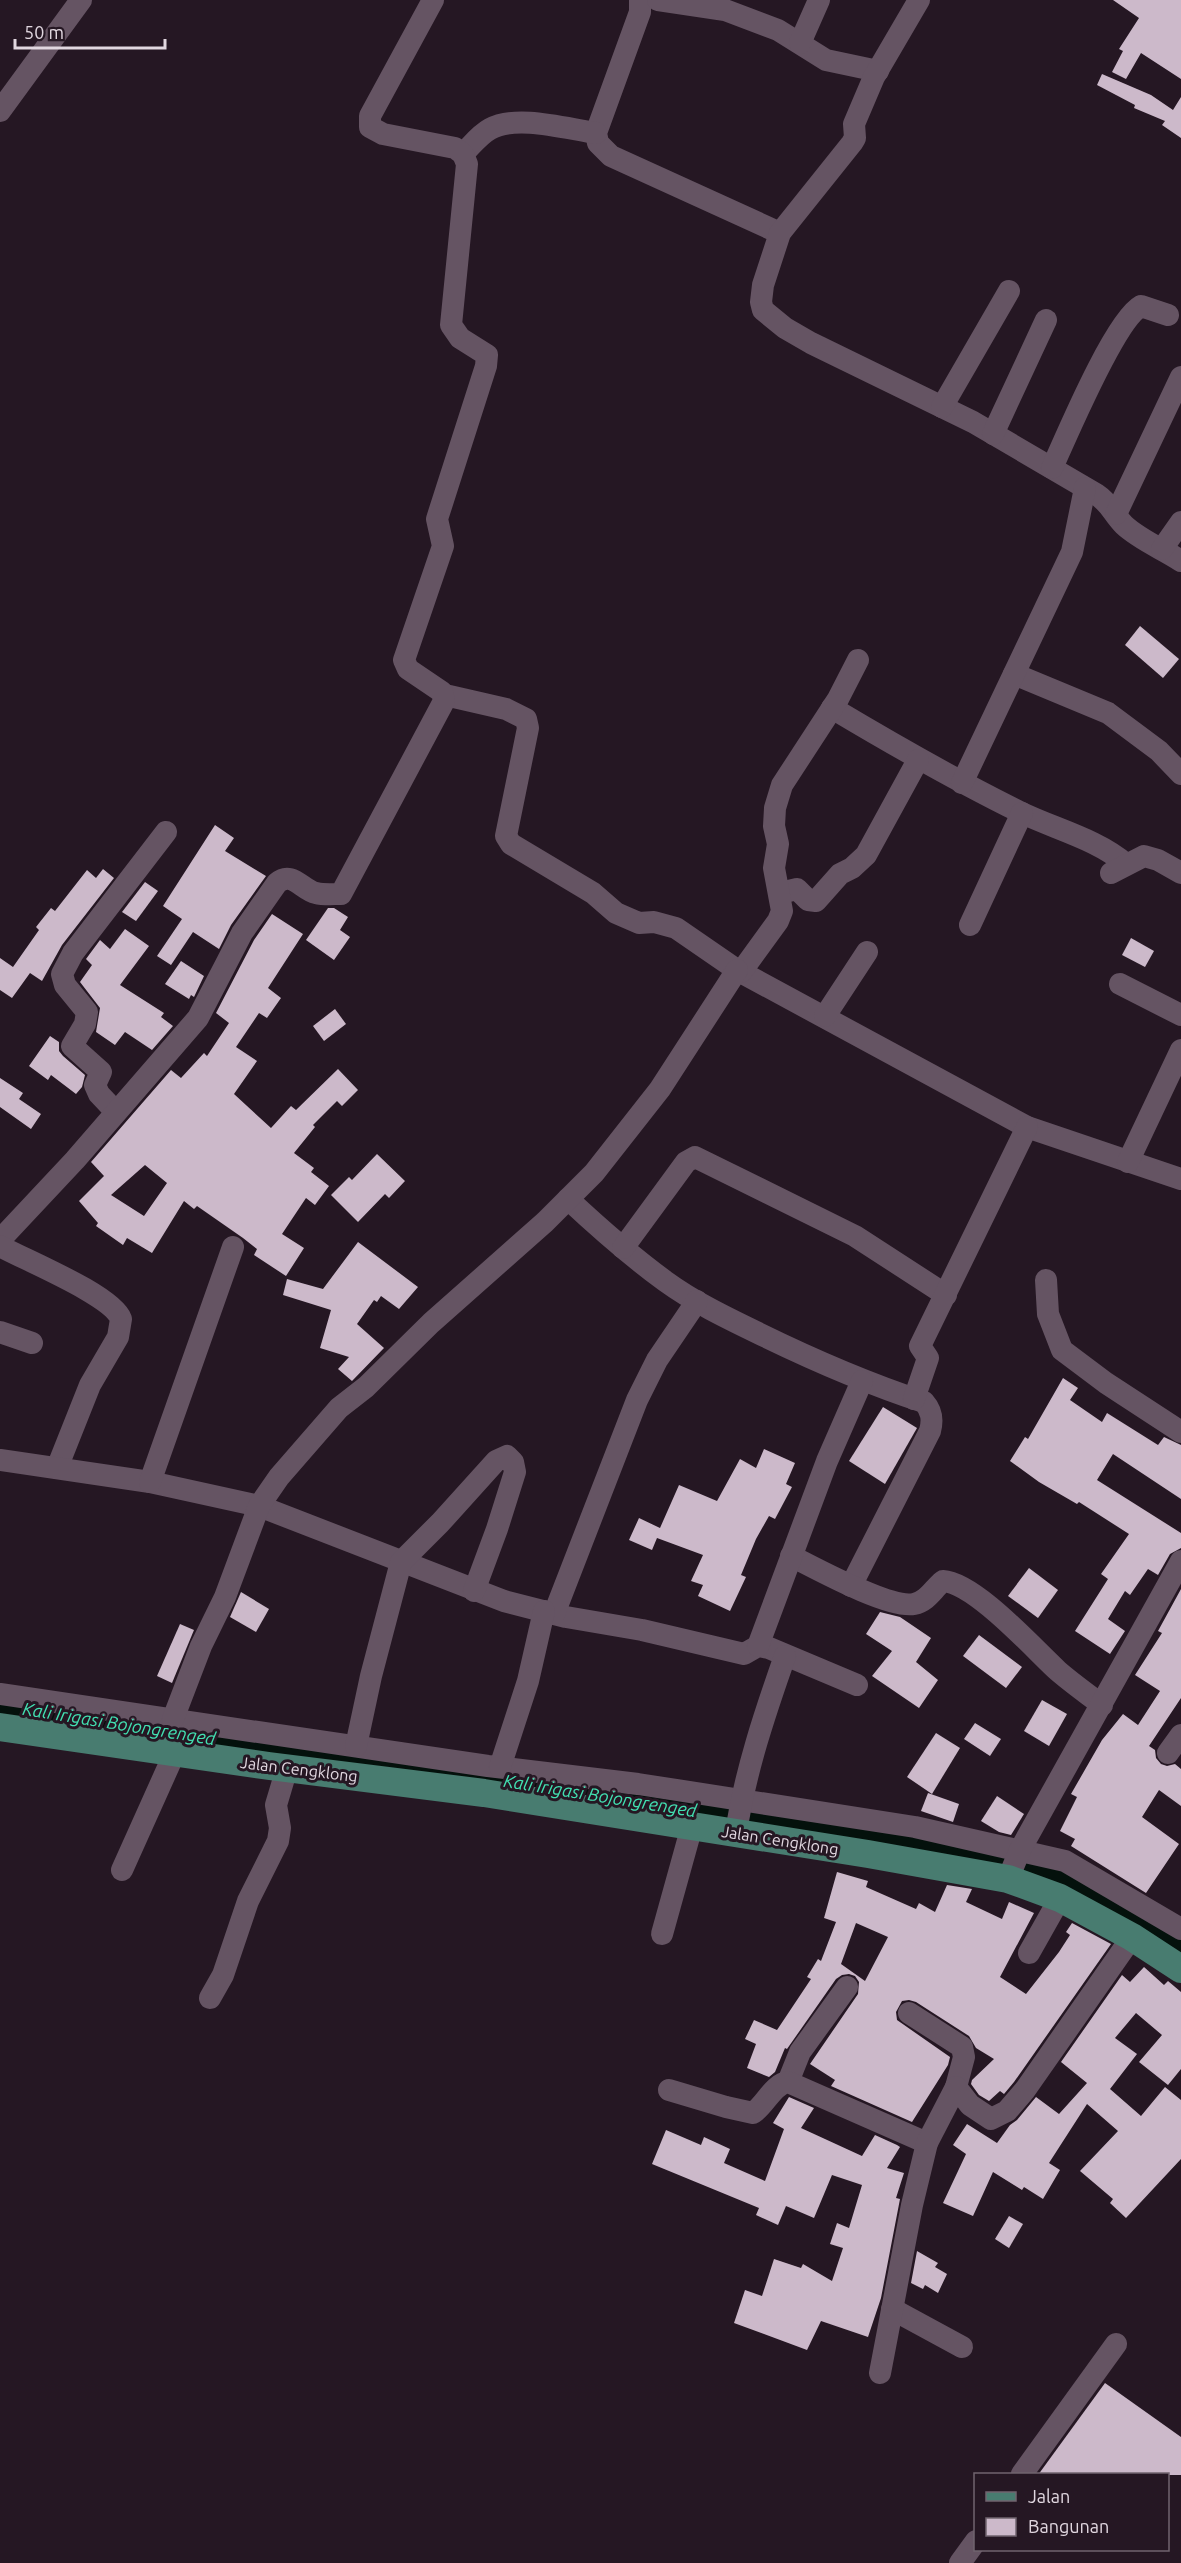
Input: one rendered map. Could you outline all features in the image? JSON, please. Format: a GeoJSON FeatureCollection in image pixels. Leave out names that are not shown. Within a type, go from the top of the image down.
{"type":"FeatureCollection","features":[{"type":"Feature","properties":{"kind":"main road","name":"Jalan Cengklong"},"geometry":{"type":"LineString","coordinates":[[0,1727],[175,1752],[275,1752],[489,1777],[635,1800],[692,1826],[739,1815],[1015,1864],[1060,1898],[1132,1937],[1181,1969]]}},
{"type":"Feature","properties":{"kind":"street"},"geometry":{"type":"LineString","coordinates":[[0,111],[81,0]]}},
{"type":"Feature","properties":{"kind":"street"},"geometry":{"type":"LineString","coordinates":[[433,0],[370,116],[370,127],[383,134],[455,148],[463,154],[466,164],[451,325],[460,338],[487,355],[486,366],[437,519],[443,546],[404,660],[408,669],[444,695],[506,709],[526,719],[528,728],[506,836],[511,844],[592,893],[616,913],[639,923],[654,922],[676,928],[739,971],[1028,1127],[1181,1179]]}},
{"type":"Feature","properties":{"kind":"street"},"geometry":{"type":"LineString","coordinates":[[640,0],[640,12],[596,133],[598,143],[611,156],[780,233]]}},
{"type":"Feature","properties":{"kind":"street"},"geometry":{"type":"LineString","coordinates":[[660,0],[725,10],[778,30],[826,60],[878,71]]}},
{"type":"Feature","properties":{"kind":"street"},"geometry":{"type":"LineString","coordinates":[[800,43],[819,0]]}},
{"type":"Feature","properties":{"kind":"street"},"geometry":{"type":"LineString","coordinates":[[919,0],[878,71],[854,124],[855,138],[780,233],[763,285],[761,302],[763,310],[785,328],[811,344],[942,407],[1052,468],[1109,503],[1131,530],[1172,555],[1181,522]]}},
{"type":"Feature","properties":{"kind":"street"},"geometry":{"type":"LineString","coordinates":[[463,154],[479,137],[492,128],[508,123],[531,123],[596,133]]}},
{"type":"Feature","properties":{"kind":"street"},"geometry":{"type":"LineString","coordinates":[[942,407],[1009,291]]}},
{"type":"Feature","properties":{"kind":"street"},"geometry":{"type":"LineString","coordinates":[[1052,468],[1093,380],[1128,319],[1141,306],[1168,315]]}},
{"type":"Feature","properties":{"kind":"street"},"geometry":{"type":"LineString","coordinates":[[993,434],[1046,320]]}},
{"type":"Feature","properties":{"kind":"street"},"geometry":{"type":"LineString","coordinates":[[1116,514],[1181,377]]}},
{"type":"Feature","properties":{"kind":"street"},"geometry":{"type":"LineString","coordinates":[[962,783],[1072,552],[1085,488]]}},
{"type":"Feature","properties":{"kind":"street"},"geometry":{"type":"LineString","coordinates":[[173,1719],[201,1646],[225,1597],[259,1506],[279,1478],[339,1408],[366,1387],[431,1323],[594,1173],[660,1089],[739,971],[778,921],[782,911],[774,868],[778,844],[774,826],[776,800],[782,785],[832,708],[858,660]]}},
{"type":"Feature","properties":{"kind":"street"},"geometry":{"type":"LineString","coordinates":[[1014,674],[1107,713],[1159,751],[1181,774]]}},
{"type":"Feature","properties":{"kind":"street"},"geometry":{"type":"LineString","coordinates":[[0,1240],[198,1018],[242,933],[277,883],[282,879],[290,878],[314,893],[341,894],[444,701],[444,695]]}},
{"type":"Feature","properties":{"kind":"street"},"geometry":{"type":"LineString","coordinates":[[832,708],[918,760],[962,783],[1022,813],[1099,846],[1118,869],[1144,856],[1158,860],[1181,873]]}},
{"type":"Feature","properties":{"kind":"street"},"geometry":{"type":"LineString","coordinates":[[780,893],[797,889],[808,900],[816,901],[840,874],[862,860],[918,760]]}},
{"type":"Feature","properties":{"kind":"street"},"geometry":{"type":"LineString","coordinates":[[970,925],[1022,813]]}},
{"type":"Feature","properties":{"kind":"street"},"geometry":{"type":"LineString","coordinates":[[116,1112],[99,1094],[95,1085],[101,1072],[72,1046],[85,1024],[87,1012],[65,986],[62,975],[73,953],[166,832]]}},
{"type":"Feature","properties":{"kind":"street"},"geometry":{"type":"LineString","coordinates":[[825,1016],[867,952]]}},
{"type":"Feature","properties":{"kind":"street"},"geometry":{"type":"LineString","coordinates":[[1120,984],[1181,1015]]}},
{"type":"Feature","properties":{"kind":"street"},"geometry":{"type":"LineString","coordinates":[[1128,1162],[1181,1050]]}},
{"type":"Feature","properties":{"kind":"street"},"geometry":{"type":"LineString","coordinates":[[914,1399],[927,1358],[920,1346],[1028,1127]]}},
{"type":"Feature","properties":{"kind":"street"},"geometry":{"type":"LineString","coordinates":[[623,1248],[686,1162],[695,1157],[855,1236],[946,1295]]}},
{"type":"Feature","properties":{"kind":"street"},"geometry":{"type":"LineString","coordinates":[[568,1199],[623,1248],[666,1282],[697,1301],[804,1356],[862,1381],[924,1402],[930,1411],[932,1422],[930,1431],[851,1586]]}},
{"type":"Feature","properties":{"kind":"street"},"geometry":{"type":"LineString","coordinates":[[0,1246],[88,1290],[116,1311],[121,1318],[118,1337],[90,1384],[57,1468]]}},
{"type":"Feature","properties":{"kind":"street"},"geometry":{"type":"LineString","coordinates":[[150,1482],[233,1246]]}},
{"type":"Feature","properties":{"kind":"street"},"geometry":{"type":"LineString","coordinates":[[1046,1280],[1048,1314],[1062,1350],[1106,1383],[1181,1432]]}},
{"type":"Feature","properties":{"kind":"street"},"geometry":{"type":"LineString","coordinates":[[0,1694],[173,1719],[275,1752],[356,1746],[489,1777],[528,1681],[549,1613],[637,1400],[657,1360],[697,1301]]}},
{"type":"Feature","properties":{"kind":"street"},"geometry":{"type":"LineString","coordinates":[[0,1332],[32,1343]]}},
{"type":"Feature","properties":{"kind":"street"},"geometry":{"type":"LineString","coordinates":[[0,1460],[150,1482],[259,1506],[474,1591],[549,1613],[642,1630],[744,1654],[758,1646],[827,1461],[862,1381]]}},
{"type":"Feature","properties":{"kind":"street"},"geometry":{"type":"LineString","coordinates":[[356,1746],[400,1562],[496,1461],[509,1457],[513,1462],[515,1472],[474,1591]]}},
{"type":"Feature","properties":{"kind":"street"},"geometry":{"type":"LineString","coordinates":[[791,1556],[851,1586],[899,1604],[912,1605],[925,1599],[943,1581],[957,1585],[989,1606],[1060,1673],[1102,1705]]}},
{"type":"Feature","properties":{"kind":"street"},"geometry":{"type":"LineString","coordinates":[[1015,1864],[1181,1561]]}},
{"type":"Feature","properties":{"kind":"street"},"geometry":{"type":"LineString","coordinates":[[758,1646],[857,1685]]}},
{"type":"Feature","properties":{"kind":"street"},"geometry":{"type":"LineString","coordinates":[[635,1800],[739,1815],[768,1705],[785,1656]]}},
{"type":"Feature","properties":{"kind":"street"},"geometry":{"type":"LineString","coordinates":[[122,1870],[175,1752]]}},
{"type":"Feature","properties":{"kind":"street"},"geometry":{"type":"LineString","coordinates":[[210,1998],[223,1975],[248,1901],[278,1841],[280,1828],[276,1805],[275,1752]]}},
{"type":"Feature","properties":{"kind":"street"},"geometry":{"type":"LineString","coordinates":[[662,1934],[692,1826]]}},
{"type":"Feature","properties":{"kind":"street"},"geometry":{"type":"LineString","coordinates":[[1015,1864],[1065,1861],[1181,1929]]}},
{"type":"Feature","properties":{"kind":"street"},"geometry":{"type":"LineString","coordinates":[[1029,1953],[1060,1898]]}},
{"type":"Feature","properties":{"kind":"street"},"geometry":{"type":"LineString","coordinates":[[956,2087],[970,2105],[991,2119],[1007,2110],[1052,2054],[1132,1937]]}},
{"type":"Feature","properties":{"kind":"street"},"geometry":{"type":"LineString","coordinates":[[788,2082],[800,2052],[847,1987]]}},
{"type":"Feature","properties":{"kind":"street"},"geometry":{"type":"LineString","coordinates":[[880,2373],[912,2205],[927,2143],[956,2087],[964,2056],[962,2047],[909,2013]]}},
{"type":"Feature","properties":{"kind":"street"},"geometry":{"type":"LineString","coordinates":[[669,2090],[753,2113],[764,2105],[778,2085],[788,2082],[927,2143]]}},
{"type":"Feature","properties":{"kind":"street"},"geometry":{"type":"LineString","coordinates":[[892,2309],[962,2347]]}},
{"type":"Feature","properties":{"kind":"street"},"geometry":{"type":"LineString","coordinates":[[1023,2473],[1116,2344]]}},
{"type":"Feature","properties":{"kind":"street"},"geometry":{"type":"LineString","coordinates":[[960,2563],[974,2542]]}},
{"type":"Feature","properties":{"kind":"building"},"geometry":{"type":"Polygon","coordinates":[[[1113,0],[1181,0],[1181,79],[1141,53],[1126,79],[1112,72],[1123,51],[1119,49],[1139,18],[1113,0]]]}},
{"type":"Feature","properties":{"kind":"building"},"geometry":{"type":"Polygon","coordinates":[[[1102,74],[1151,95],[1173,110],[1181,97],[1181,138],[1162,125],[1165,121],[1134,108],[1135,105],[1097,85],[1102,74]]]}},
{"type":"Feature","properties":{"kind":"building"},"geometry":{"type":"Polygon","coordinates":[[[1140,626],[1179,659],[1163,678],[1125,645],[1140,626]]]}},
{"type":"Feature","properties":{"kind":"building"},"geometry":{"type":"Polygon","coordinates":[[[215,825],[234,838],[225,851],[266,876],[231,925],[219,949],[193,932],[171,965],[157,956],[182,919],[163,906],[215,825]]]}},
{"type":"Feature","properties":{"kind":"building"},"geometry":{"type":"Polygon","coordinates":[[[103,869],[114,878],[62,945],[42,981],[30,973],[12,998],[0,990],[0,958],[13,967],[39,930],[36,927],[51,908],[55,911],[87,870],[96,878],[103,869]]]}},
{"type":"Feature","properties":{"kind":"building"},"geometry":{"type":"Polygon","coordinates":[[[145,882],[158,891],[136,921],[122,912],[145,882]]]}},
{"type":"Feature","properties":{"kind":"building"},"geometry":{"type":"Polygon","coordinates":[[[328,908],[334,908],[348,917],[340,930],[350,937],[334,960],[306,940],[328,908]]]}},
{"type":"Feature","properties":{"kind":"building"},"geometry":{"type":"Polygon","coordinates":[[[272,914],[303,934],[268,988],[281,998],[267,1018],[259,1013],[236,1047],[257,1061],[234,1094],[271,1128],[291,1106],[296,1110],[338,1069],[358,1090],[342,1106],[337,1101],[313,1125],[315,1127],[294,1153],[314,1168],[311,1172],[329,1186],[315,1205],[306,1198],[282,1234],[304,1248],[286,1276],[254,1255],[257,1249],[243,1238],[197,1206],[194,1209],[184,1201],[152,1253],[127,1238],[123,1245],[96,1226],[98,1223],[79,1201],[104,1176],[91,1162],[171,1070],[181,1078],[204,1053],[207,1056],[229,1023],[216,1013],[254,940],[272,914]],[[145,1165],[111,1195],[144,1216],[167,1183],[145,1165]]]}},
{"type":"Feature","properties":{"kind":"building"},"geometry":{"type":"Polygon","coordinates":[[[125,929],[149,946],[120,985],[164,1013],[161,1017],[173,1026],[152,1050],[125,1032],[115,1045],[96,1032],[100,1008],[80,982],[92,965],[86,959],[100,940],[110,949],[125,929]]]}},
{"type":"Feature","properties":{"kind":"building"},"geometry":{"type":"Polygon","coordinates":[[[1131,938],[1154,951],[1145,967],[1122,955],[1131,938]]]}},
{"type":"Feature","properties":{"kind":"building"},"geometry":{"type":"Polygon","coordinates":[[[181,961],[204,976],[194,997],[191,995],[189,999],[165,984],[181,961]]]}},
{"type":"Feature","properties":{"kind":"building"},"geometry":{"type":"Polygon","coordinates":[[[335,1009],[346,1024],[324,1041],[313,1026],[335,1009]]]}},
{"type":"Feature","properties":{"kind":"building"},"geometry":{"type":"Polygon","coordinates":[[[50,1036],[59,1042],[59,1051],[63,1056],[85,1075],[82,1087],[76,1094],[51,1075],[48,1080],[29,1066],[50,1036]]]}},
{"type":"Feature","properties":{"kind":"building"},"geometry":{"type":"Polygon","coordinates":[[[0,1078],[23,1093],[19,1099],[41,1114],[31,1129],[0,1107],[0,1078]]]}},
{"type":"Feature","properties":{"kind":"building"},"geometry":{"type":"Polygon","coordinates":[[[377,1154],[405,1181],[389,1198],[385,1194],[358,1222],[331,1195],[349,1177],[352,1180],[377,1154]]]}},
{"type":"Feature","properties":{"kind":"building"},"geometry":{"type":"Polygon","coordinates":[[[358,1242],[418,1287],[399,1309],[381,1296],[377,1302],[374,1300],[357,1324],[384,1348],[352,1381],[338,1369],[349,1357],[320,1348],[331,1310],[283,1295],[287,1279],[323,1289],[358,1242]]]}},
{"type":"Feature","properties":{"kind":"building"},"geometry":{"type":"Polygon","coordinates":[[[1063,1378],[1078,1388],[1070,1400],[1102,1422],[1107,1413],[1158,1445],[1164,1437],[1181,1445],[1181,1499],[1113,1454],[1097,1480],[1181,1533],[1181,1548],[1170,1554],[1158,1575],[1148,1569],[1130,1595],[1125,1591],[1108,1619],[1125,1631],[1110,1654],[1075,1631],[1108,1579],[1101,1574],[1129,1534],[1079,1502],[1077,1504],[1039,1482],[1010,1461],[1025,1437],[1028,1439],[1063,1378]]]}},
{"type":"Feature","properties":{"kind":"building"},"geometry":{"type":"Polygon","coordinates":[[[883,1407],[917,1428],[885,1484],[849,1461],[883,1407]]]}},
{"type":"Feature","properties":{"kind":"building"},"geometry":{"type":"Polygon","coordinates":[[[764,1449],[795,1463],[786,1484],[792,1487],[775,1519],[769,1516],[756,1539],[741,1575],[746,1577],[730,1611],[698,1596],[703,1585],[691,1581],[703,1555],[657,1538],[652,1550],[629,1540],[639,1518],[660,1528],[679,1485],[717,1501],[740,1459],[756,1468],[764,1449]]]}},
{"type":"Feature","properties":{"kind":"building"},"geometry":{"type":"Polygon","coordinates":[[[1029,1568],[1058,1590],[1038,1618],[1008,1596],[1029,1568]]]}},
{"type":"Feature","properties":{"kind":"building"},"geometry":{"type":"Polygon","coordinates":[[[1181,1589],[1181,1698],[1149,1746],[1155,1750],[1156,1758],[1161,1764],[1167,1766],[1175,1764],[1181,1769],[1181,1806],[1159,1790],[1142,1817],[1179,1844],[1146,1893],[1071,1846],[1075,1839],[1060,1831],[1077,1797],[1071,1794],[1102,1740],[1123,1714],[1138,1725],[1160,1691],[1135,1675],[1162,1633],[1158,1631],[1181,1589]]]}},
{"type":"Feature","properties":{"kind":"building"},"geometry":{"type":"Polygon","coordinates":[[[241,1592],[269,1609],[256,1632],[230,1617],[241,1592]]]}},
{"type":"Feature","properties":{"kind":"building"},"geometry":{"type":"Polygon","coordinates":[[[880,1612],[900,1617],[931,1638],[916,1662],[938,1680],[919,1708],[872,1676],[892,1651],[866,1634],[880,1612]]]}},
{"type":"Feature","properties":{"kind":"building"},"geometry":{"type":"Polygon","coordinates":[[[180,1624],[194,1630],[172,1683],[157,1676],[180,1624]]]}},
{"type":"Feature","properties":{"kind":"building"},"geometry":{"type":"Polygon","coordinates":[[[979,1635],[1022,1667],[1006,1688],[963,1656],[979,1635]]]}},
{"type":"Feature","properties":{"kind":"building"},"geometry":{"type":"Polygon","coordinates":[[[1042,1700],[1067,1714],[1049,1746],[1024,1731],[1042,1700]]]}},
{"type":"Feature","properties":{"kind":"building"},"geometry":{"type":"Polygon","coordinates":[[[975,1723],[1001,1739],[990,1756],[964,1739],[975,1723]]]}},
{"type":"Feature","properties":{"kind":"building"},"geometry":{"type":"Polygon","coordinates":[[[936,1733],[960,1748],[932,1794],[907,1777],[936,1733]]]}},
{"type":"Feature","properties":{"kind":"building"},"geometry":{"type":"Polygon","coordinates":[[[928,1793],[959,1804],[953,1822],[921,1811],[928,1793]]]}},
{"type":"Feature","properties":{"kind":"building"},"geometry":{"type":"Polygon","coordinates":[[[997,1796],[1024,1814],[1011,1835],[999,1832],[981,1821],[997,1796]]]}},
{"type":"Feature","properties":{"kind":"building"},"geometry":{"type":"Polygon","coordinates":[[[837,1872],[868,1881],[866,1887],[916,1909],[919,1903],[935,1912],[947,1885],[972,1889],[966,1902],[1002,1919],[1009,1902],[1034,1913],[1000,1977],[1026,1994],[1059,1952],[1070,1935],[1066,1932],[1072,1923],[1111,1944],[1014,2082],[1004,2094],[1000,2091],[989,2101],[979,2095],[971,2084],[972,2080],[994,2059],[976,2048],[969,2036],[916,2002],[902,2001],[896,2012],[897,2020],[950,2057],[948,2065],[912,2122],[831,2086],[835,2080],[810,2064],[858,1994],[859,1982],[855,1976],[849,1974],[836,1979],[787,2049],[785,2048],[775,2072],[769,2077],[747,2068],[756,2044],[745,2039],[754,2020],[777,2030],[811,1979],[807,1977],[818,1959],[821,1961],[836,1922],[824,1918],[837,1872]],[[856,1923],[841,1964],[865,1981],[888,1937],[856,1923]]]}},
{"type":"Feature","properties":{"kind":"building"},"geometry":{"type":"Polygon","coordinates":[[[1144,1967],[1164,1985],[1168,1981],[1181,1992],[1181,2069],[1168,2085],[1139,2062],[1162,2035],[1136,2013],[1115,2038],[1137,2054],[1110,2089],[1141,2116],[1165,2087],[1181,2100],[1181,2159],[1126,2218],[1110,2203],[1113,2199],[1080,2171],[1118,2131],[1087,2104],[1049,2163],[1060,2170],[1043,2199],[1024,2187],[1022,2190],[993,2172],[973,2216],[943,2203],[966,2154],[953,2145],[967,2124],[997,2143],[1036,2097],[1059,2114],[1087,2083],[1061,2062],[1122,1975],[1130,1982],[1144,1967]]]}},
{"type":"Feature","properties":{"kind":"building"},"geometry":{"type":"Polygon","coordinates":[[[789,2097],[814,2108],[801,2128],[862,2156],[875,2135],[897,2145],[900,2147],[887,2168],[904,2173],[896,2198],[900,2199],[881,2298],[868,2337],[821,2321],[807,2350],[734,2323],[745,2290],[762,2296],[774,2259],[801,2268],[803,2264],[832,2281],[843,2248],[830,2244],[837,2223],[849,2228],[862,2185],[832,2175],[814,2218],[786,2206],[778,2225],[756,2215],[759,2208],[652,2164],[666,2130],[701,2145],[704,2137],[730,2149],[724,2163],[765,2181],[784,2129],[773,2123],[789,2097]]]}},
{"type":"Feature","properties":{"kind":"building"},"geometry":{"type":"Polygon","coordinates":[[[1009,2216],[1023,2224],[1009,2248],[995,2239],[1009,2216]]]}},
{"type":"Feature","properties":{"kind":"building"},"geometry":{"type":"Polygon","coordinates":[[[917,2251],[938,2263],[935,2267],[947,2274],[938,2293],[925,2285],[923,2289],[911,2283],[917,2251]]]}},
{"type":"Feature","properties":{"kind":"building"},"geometry":{"type":"Polygon","coordinates":[[[1105,2383],[1181,2437],[1181,2475],[1169,2475],[1169,2473],[1039,2473],[1105,2383]]]}},
{"type":"Feature","properties":{"kind":"waterway","name":"Kali Irigasi Bojongrenged"},"geometry":{"type":"LineString","coordinates":[[0,1706],[1013,1858],[1092,1893],[1162,1929],[1181,1943]]}}]}
